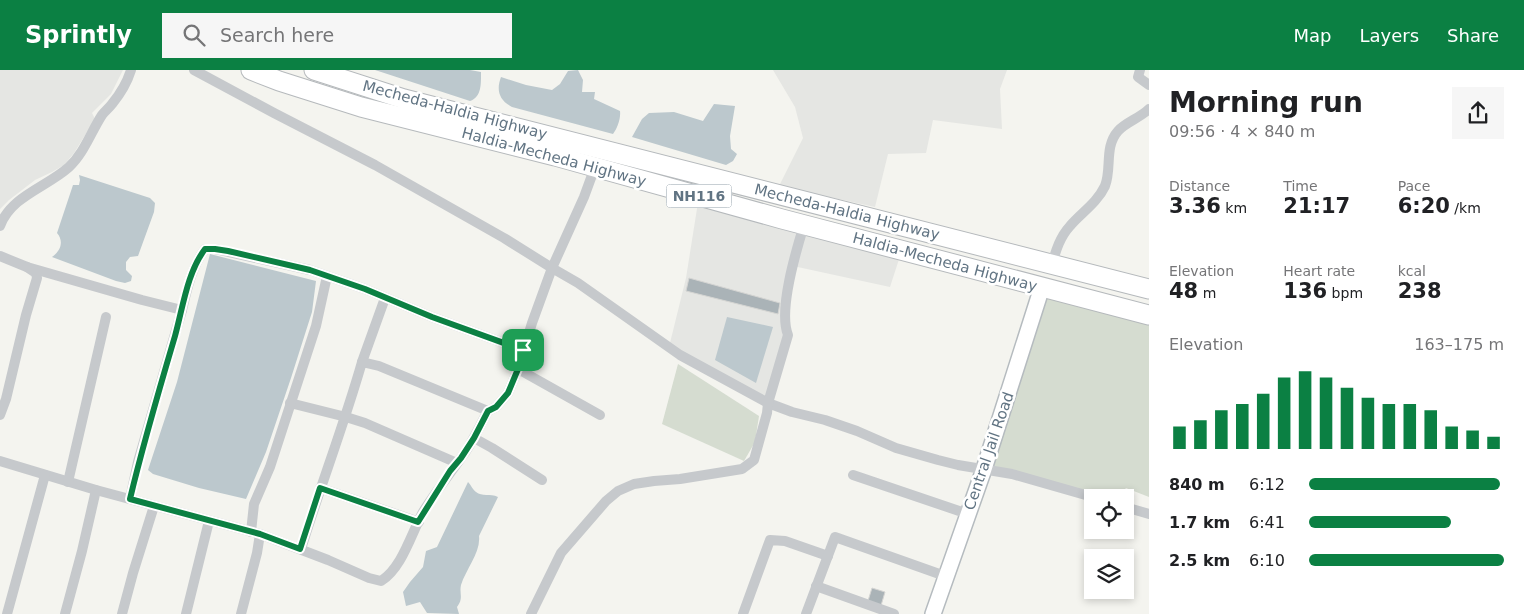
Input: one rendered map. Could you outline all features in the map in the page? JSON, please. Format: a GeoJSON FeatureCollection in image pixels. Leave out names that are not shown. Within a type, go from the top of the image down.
{"type":"FeatureCollection","features":[{"type":"Feature","properties":{"kind":"highway","name":"Haldia-Mecheda Highway"},"geometry":{"type":"LineString","coordinates":[[251,70],[361,107],[595,167],[804,225],[1149,315]]}},
{"type":"Feature","properties":{"kind":"highway","name":"Mecheda-Haldia Highway"},"geometry":{"type":"LineString","coordinates":[[314,70],[404,99],[1149,289]]}},
{"type":"Feature","properties":{"kind":"street"},"geometry":{"type":"LineString","coordinates":[[0,226],[4,216],[13,207],[37,188],[67,169],[76,160],[104,113],[128,81],[131,70]]}},
{"type":"Feature","properties":{"kind":"street"},"geometry":{"type":"LineString","coordinates":[[194,70],[375,165],[504,238],[578,283],[680,355],[768,402],[792,412],[825,420],[857,431],[896,448],[958,465],[1012,474],[1084,495]]}},
{"type":"Feature","properties":{"kind":"street"},"geometry":{"type":"LineString","coordinates":[[1140,70],[1138,77],[1149,85]]}},
{"type":"Feature","properties":{"kind":"street"},"geometry":{"type":"LineString","coordinates":[[1052,264],[1064,234],[1097,199],[1106,184],[1108,156],[1115,135],[1119,130],[1139,118],[1149,109]]}},
{"type":"Feature","properties":{"kind":"street"},"geometry":{"type":"LineString","coordinates":[[0,461],[96,490],[256,533],[369,578],[381,581],[390,576],[397,565],[418,522],[474,438],[488,411],[496,407],[508,393],[552,268],[584,197],[595,167]]}},
{"type":"Feature","properties":{"kind":"street"},"geometry":{"type":"LineString","coordinates":[[531,614],[561,553],[606,501],[618,491],[634,484],[742,469],[754,460],[767,413],[768,402],[788,335],[785,327],[786,300],[804,225]]}},
{"type":"Feature","properties":{"kind":"street"},"geometry":{"type":"LineString","coordinates":[[130,499],[138,462],[192,273],[199,256],[205,249],[259,257],[310,270],[523,350]]}},
{"type":"Feature","properties":{"kind":"street"},"geometry":{"type":"LineString","coordinates":[[0,256],[27,266],[182,310]]}},
{"type":"Feature","properties":{"kind":"street"},"geometry":{"type":"LineString","coordinates":[[0,415],[6,399],[26,314],[37,278],[36,273],[27,266]]}},
{"type":"Feature","properties":{"kind":"street"},"geometry":{"type":"LineString","coordinates":[[241,614],[257,553],[254,504],[270,466],[319,316],[319,307],[327,276]]}},
{"type":"Feature","properties":{"kind":"street","name":"Central Jail Road"},"geometry":{"type":"LineString","coordinates":[[933,614],[984,469],[1042,287]]}},
{"type":"Feature","properties":{"kind":"street"},"geometry":{"type":"LineString","coordinates":[[300,549],[385,298]]}},
{"type":"Feature","properties":{"kind":"street"},"geometry":{"type":"LineString","coordinates":[[68,482],[106,317]]}},
{"type":"Feature","properties":{"kind":"street"},"geometry":{"type":"LineString","coordinates":[[362,362],[379,366],[488,411]]}},
{"type":"Feature","properties":{"kind":"street"},"geometry":{"type":"LineString","coordinates":[[518,369],[600,415]]}},
{"type":"Feature","properties":{"kind":"street"},"geometry":{"type":"LineString","coordinates":[[290,403],[365,423],[457,463]]}},
{"type":"Feature","properties":{"kind":"street"},"geometry":{"type":"LineString","coordinates":[[474,438],[542,480]]}},
{"type":"Feature","properties":{"kind":"street"},"geometry":{"type":"LineString","coordinates":[[7,614],[45,475]]}},
{"type":"Feature","properties":{"kind":"street"},"geometry":{"type":"LineString","coordinates":[[853,476],[968,514]]}},
{"type":"Feature","properties":{"kind":"street"},"geometry":{"type":"LineString","coordinates":[[320,488],[418,522]]}},
{"type":"Feature","properties":{"kind":"street"},"geometry":{"type":"LineString","coordinates":[[65,614],[96,490]]}},
{"type":"Feature","properties":{"kind":"street"},"geometry":{"type":"LineString","coordinates":[[122,614],[132,573],[154,506]]}},
{"type":"Feature","properties":{"kind":"street"},"geometry":{"type":"LineString","coordinates":[[1134,510],[1149,514]]}},
{"type":"Feature","properties":{"kind":"street"},"geometry":{"type":"LineString","coordinates":[[186,614],[209,521]]}},
{"type":"Feature","properties":{"kind":"street"},"geometry":{"type":"LineString","coordinates":[[806,614],[836,537],[945,576]]}},
{"type":"Feature","properties":{"kind":"street"},"geometry":{"type":"LineString","coordinates":[[743,614],[770,540],[785,541],[828,556]]}},
{"type":"Feature","properties":{"kind":"street"},"geometry":{"type":"LineString","coordinates":[[816,586],[894,614]]}},
{"type":"Feature","properties":{"kind":"shaded area"},"geometry":{"type":"Polygon","coordinates":[[[0,70],[123,70],[111,94],[92,113],[95,119],[74,153],[64,165],[35,180],[0,209],[0,70]]]}},
{"type":"Feature","properties":{"kind":"shaded area"},"geometry":{"type":"Polygon","coordinates":[[[375,70],[470,70],[481,72],[481,85],[477,96],[470,101],[375,70]]]}},
{"type":"Feature","properties":{"kind":"shaded area"},"geometry":{"type":"Polygon","coordinates":[[[578,70],[583,80],[582,92],[595,92],[594,99],[620,111],[618,124],[613,134],[512,107],[501,98],[499,86],[501,77],[526,85],[552,90],[560,84],[568,71],[578,70]]]}},
{"type":"Feature","properties":{"kind":"shaded area"},"geometry":{"type":"Polygon","coordinates":[[[773,70],[1007,70],[1000,89],[1002,129],[933,120],[926,153],[888,154],[875,207],[779,186],[803,138],[795,107],[773,70]]]}},
{"type":"Feature","properties":{"kind":"shaded area"},"geometry":{"type":"Polygon","coordinates":[[[714,104],[735,106],[730,136],[731,149],[737,154],[733,161],[726,165],[632,137],[642,119],[649,113],[674,112],[703,121],[714,104]]]}},
{"type":"Feature","properties":{"kind":"shaded area"},"geometry":{"type":"Polygon","coordinates":[[[79,175],[150,198],[155,203],[154,212],[138,256],[130,257],[126,262],[126,270],[132,276],[131,281],[125,283],[116,281],[52,257],[61,246],[57,233],[73,185],[79,185],[79,175]]]}},
{"type":"Feature","properties":{"kind":"shaded area"},"geometry":{"type":"Polygon","coordinates":[[[699,196],[902,250],[890,287],[793,266],[785,327],[768,403],[669,347],[686,278],[699,196]]]}},
{"type":"Feature","properties":{"kind":"shaded area"},"geometry":{"type":"Polygon","coordinates":[[[210,254],[316,281],[312,312],[291,378],[266,452],[246,499],[199,488],[153,474],[148,470],[177,382],[210,254]]]}},
{"type":"Feature","properties":{"kind":"shaded area"},"geometry":{"type":"Polygon","coordinates":[[[1042,287],[1149,315],[1149,497],[1134,491],[1134,489],[1126,488],[1084,489],[1084,494],[984,469],[1042,287]]]}},
{"type":"Feature","properties":{"kind":"shaded area"},"geometry":{"type":"Polygon","coordinates":[[[727,317],[773,327],[756,383],[715,360],[727,317]]]}},
{"type":"Feature","properties":{"kind":"shaded area"},"geometry":{"type":"Polygon","coordinates":[[[678,364],[759,416],[755,442],[744,461],[662,424],[678,364]]]}},
{"type":"Feature","properties":{"kind":"shaded area"},"geometry":{"type":"Polygon","coordinates":[[[468,482],[478,493],[498,497],[479,536],[476,554],[461,585],[461,598],[457,607],[459,614],[427,613],[420,602],[406,606],[403,592],[423,567],[426,551],[437,547],[468,482]]]}},
{"type":"Feature","properties":{"kind":"building"},"geometry":{"type":"Polygon","coordinates":[[[689,278],[780,303],[778,314],[686,291],[689,278]]]}},
{"type":"Feature","properties":{"kind":"building"},"geometry":{"type":"Polygon","coordinates":[[[872,588],[885,592],[880,609],[867,604],[872,588]]]}},
{"type":"Feature","properties":{"kind":"route"},"geometry":{"type":"LineString","coordinates":[[205,249],[259,257],[310,270],[365,289],[432,317],[523,350],[518,369],[508,393],[496,407],[488,411],[474,438],[450,471],[418,522],[320,488],[300,549],[260,534],[130,499],[138,462],[153,415],[186,293],[199,256],[205,249]]}}]}
